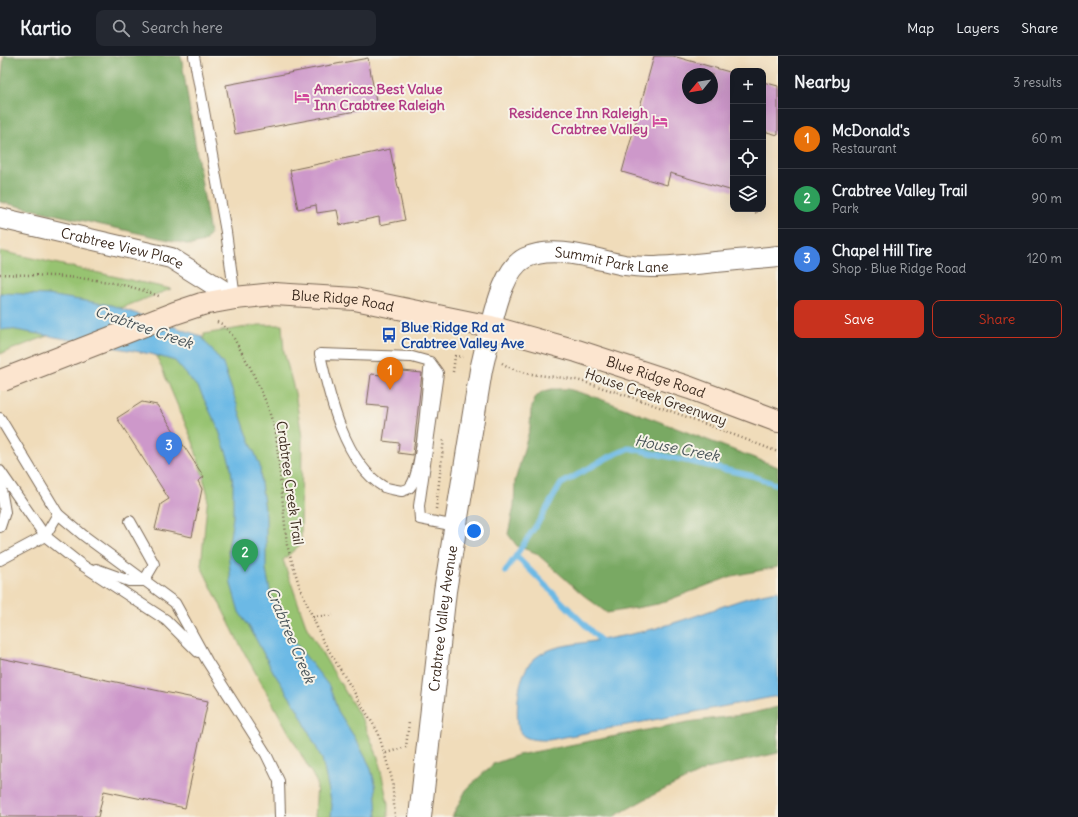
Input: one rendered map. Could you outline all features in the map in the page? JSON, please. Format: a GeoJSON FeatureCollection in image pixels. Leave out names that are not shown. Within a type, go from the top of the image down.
{"type":"FeatureCollection","features":[{"type":"Feature","properties":{"kind":"main road","name":"Blue Ridge Road"},"geometry":{"type":"LineString","coordinates":[[1,380],[202,304],[235,298],[274,294],[355,298],[491,327],[577,351],[683,385],[778,422]]}},
{"type":"Feature","properties":{"kind":"street","name":"Crabtree View Place"},"geometry":{"type":"LineString","coordinates":[[0,218],[170,258],[235,298]]}},
{"type":"Feature","properties":{"kind":"street","name":"Summit Park Lane"},"geometry":{"type":"LineString","coordinates":[[491,327],[501,290],[518,264],[524,258],[544,252],[587,256],[625,265],[655,268],[778,256]]}},
{"type":"Feature","properties":{"kind":"street","name":"Crabtree Valley Avenue"},"geometry":{"type":"LineString","coordinates":[[420,817],[445,591],[481,370],[491,327]]}},
{"type":"Feature","properties":{"kind":"lane"},"geometry":{"type":"LineString","coordinates":[[194,56],[226,232],[235,298]]}},
{"type":"Feature","properties":{"kind":"lane"},"geometry":{"type":"LineString","coordinates":[[430,362],[416,476],[410,487],[402,491],[385,487],[365,471],[349,448],[326,382],[320,354],[412,357],[430,362],[438,373],[419,506],[420,519],[456,526]]}},
{"type":"Feature","properties":{"kind":"lane"},"geometry":{"type":"LineString","coordinates":[[0,418],[58,514],[83,535],[175,603],[207,661],[266,754],[279,781],[280,817]]}},
{"type":"Feature","properties":{"kind":"lane"},"geometry":{"type":"LineString","coordinates":[[0,471],[45,536],[80,563],[166,620],[207,661]]}},
{"type":"Feature","properties":{"kind":"lane"},"geometry":{"type":"LineString","coordinates":[[0,482],[5,512],[0,527]]}},
{"type":"Feature","properties":{"kind":"lane"},"geometry":{"type":"LineString","coordinates":[[0,560],[45,536],[58,514]]}},
{"type":"Feature","properties":{"kind":"lane"},"geometry":{"type":"LineString","coordinates":[[130,521],[154,564],[144,581]]}},
{"type":"Feature","properties":{"kind":"lane"},"geometry":{"type":"LineString","coordinates":[[80,563],[129,581],[144,581]]}},
{"type":"Feature","properties":{"kind":"path"},"geometry":{"type":"LineString","coordinates":[[0,274],[84,278],[141,289],[162,298]]}},
{"type":"Feature","properties":{"kind":"path","name":"Crabtree Creek Trail"},"geometry":{"type":"LineString","coordinates":[[216,321],[222,324],[232,335],[250,367],[267,404],[276,434],[287,545],[299,584],[322,639],[378,732],[392,778],[395,817]]}},
{"type":"Feature","properties":{"kind":"path","name":"House Creek Greenway"},"geometry":{"type":"LineString","coordinates":[[502,363],[518,372],[582,381],[648,403],[778,452]]}},
{"type":"Feature","properties":{"kind":"path"},"geometry":{"type":"LineString","coordinates":[[312,617],[333,615]]}},
{"type":"Feature","properties":{"kind":"green space"},"geometry":{"type":"Polygon","coordinates":[[[4,56],[181,56],[210,234],[204,242],[191,245],[0,202],[0,91],[4,56]]]}},
{"type":"Feature","properties":{"kind":"green space"},"geometry":{"type":"Polygon","coordinates":[[[0,251],[171,289],[0,354],[0,251]]]}},
{"type":"Feature","properties":{"kind":"green space"},"geometry":{"type":"Polygon","coordinates":[[[259,325],[282,325],[284,352],[295,393],[302,436],[301,544],[283,560],[307,628],[363,721],[378,757],[388,804],[388,817],[315,817],[317,783],[239,643],[201,566],[208,495],[193,442],[154,350],[178,343],[204,338],[204,334],[259,325]]]}},
{"type":"Feature","properties":{"kind":"green space"},"geometry":{"type":"Polygon","coordinates":[[[552,389],[568,389],[595,397],[778,467],[778,567],[732,576],[658,604],[607,613],[582,594],[536,553],[517,546],[508,534],[514,506],[515,481],[530,428],[531,410],[535,398],[541,392],[552,389]]]}},
{"type":"Feature","properties":{"kind":"green space"},"geometry":{"type":"Polygon","coordinates":[[[778,707],[778,753],[707,769],[649,797],[613,817],[452,817],[466,790],[493,764],[518,755],[688,722],[748,714],[778,707]]]}},
{"type":"Feature","properties":{"kind":"water","name":"Crabtree Creek"},"geometry":{"type":"Polygon","coordinates":[[[0,293],[48,295],[111,305],[201,336],[223,364],[246,431],[260,466],[266,515],[266,570],[271,596],[283,613],[289,635],[329,686],[338,711],[370,766],[375,783],[377,817],[331,817],[332,805],[322,759],[298,710],[274,673],[250,628],[239,612],[231,584],[228,550],[233,517],[233,484],[230,463],[218,428],[199,389],[175,361],[151,354],[10,329],[0,330],[0,293]]]}},
{"type":"Feature","properties":{"kind":"water"},"geometry":{"type":"Polygon","coordinates":[[[778,591],[778,696],[549,740],[539,740],[525,737],[519,730],[517,708],[519,690],[524,672],[534,659],[546,651],[657,628],[753,596],[778,591]]]}},
{"type":"Feature","properties":{"kind":"building","name":"Residence Inn Raleigh Crabtree Valley"},"geometry":{"type":"Polygon","coordinates":[[[654,56],[673,56],[715,68],[682,68],[682,104],[718,104],[718,69],[730,72],[730,190],[670,173],[667,185],[622,172],[654,56]]]}},
{"type":"Feature","properties":{"kind":"building","name":"Americas Best Value Inn Crabtree Raleigh"},"geometry":{"type":"Polygon","coordinates":[[[368,58],[377,107],[235,134],[226,85],[368,58]]]}},
{"type":"Feature","properties":{"kind":"building"},"geometry":{"type":"Polygon","coordinates":[[[766,83],[778,86],[778,135],[766,132],[766,83]]]}},
{"type":"Feature","properties":{"kind":"building"},"geometry":{"type":"Polygon","coordinates":[[[390,149],[405,220],[380,225],[379,217],[340,225],[337,210],[317,213],[316,205],[298,209],[290,170],[390,149]]]}},
{"type":"Feature","properties":{"kind":"building"},"geometry":{"type":"Polygon","coordinates":[[[394,370],[422,373],[413,455],[398,453],[399,443],[383,441],[388,407],[367,405],[371,374],[393,376],[394,370]]]}},
{"type":"Feature","properties":{"kind":"building"},"geometry":{"type":"Polygon","coordinates":[[[142,402],[157,405],[204,477],[198,481],[202,489],[192,537],[155,529],[161,504],[169,499],[117,418],[142,402]]]}},
{"type":"Feature","properties":{"kind":"building"},"geometry":{"type":"Polygon","coordinates":[[[0,658],[208,701],[185,808],[104,791],[98,817],[0,817],[0,658]]]}},
{"type":"Feature","properties":{"kind":"waterway","name":"House Creek"},"geometry":{"type":"LineString","coordinates":[[505,572],[541,518],[561,484],[607,458],[629,448],[753,476],[778,485]]}},
{"type":"Feature","properties":{"kind":"waterway"},"geometry":{"type":"LineString","coordinates":[[516,556],[600,640]]}},
{"type":"Feature","properties":{"kind":"place","name":"Americas Best Value Inn Crabtree Raleigh"},"geometry":{"type":"Point","coordinates":[302,97]}},
{"type":"Feature","properties":{"kind":"place","name":"Residence Inn Raleigh Crabtree Valley"},"geometry":{"type":"Point","coordinates":[660,121]}},
{"type":"Feature","properties":{"kind":"place","name":"Blue Ridge Rd at Crabtree Valley Ave"},"geometry":{"type":"Point","coordinates":[389,335]}},
{"type":"Feature","properties":{"kind":"place","name":"McDonald's"},"geometry":{"type":"Point","coordinates":[390,390]}},
{"type":"Feature","properties":{"kind":"place","name":"Chapel Hill Tire"},"geometry":{"type":"Point","coordinates":[169,465]}},
{"type":"Feature","properties":{"kind":"place","name":"Crabtree Valley Trail"},"geometry":{"type":"Point","coordinates":[245,572]}}]}
